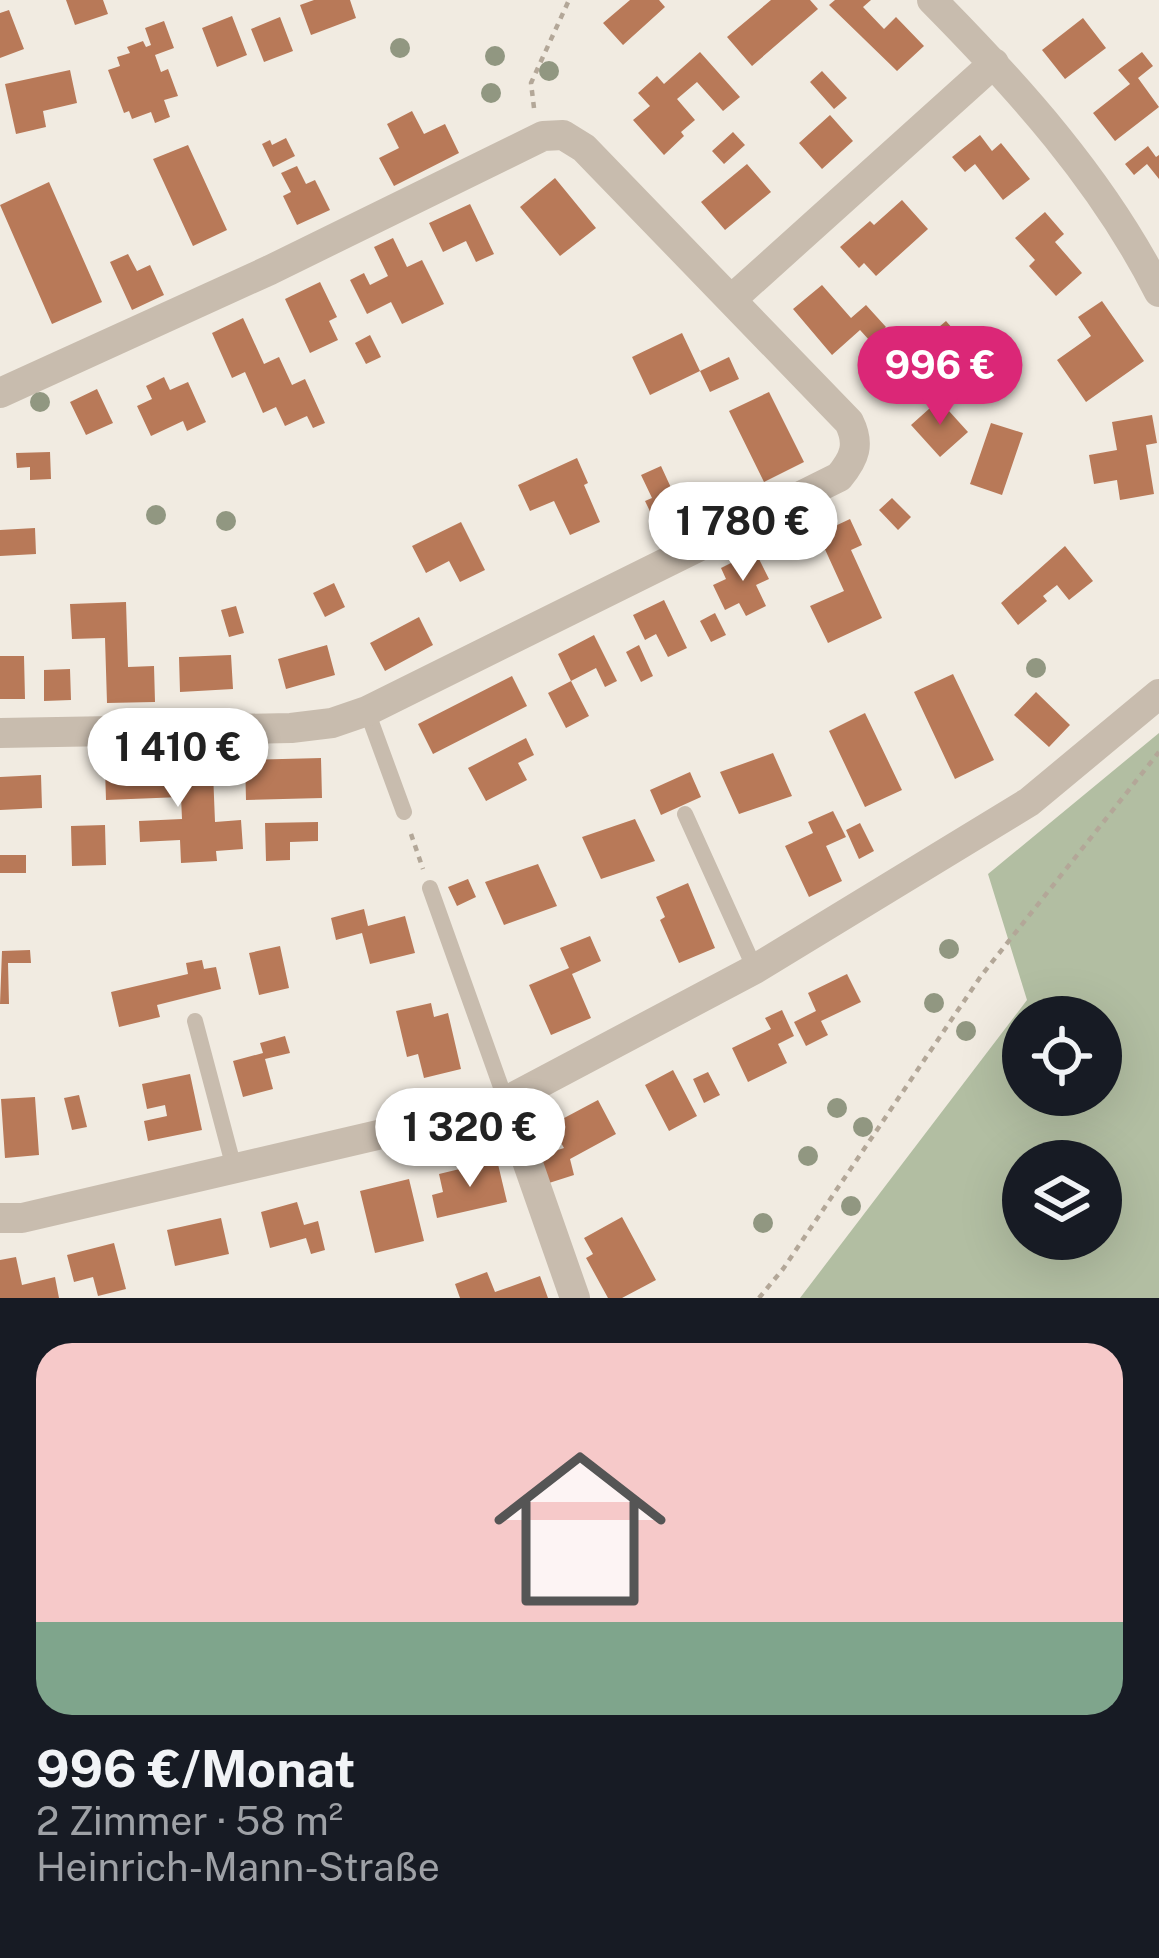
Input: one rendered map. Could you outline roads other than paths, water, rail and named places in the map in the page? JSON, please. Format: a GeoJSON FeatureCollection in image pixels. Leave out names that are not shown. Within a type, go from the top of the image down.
{"type":"FeatureCollection","features":[{"type":"Feature","properties":{"kind":"street"},"geometry":{"type":"LineString","coordinates":[[932,0],[1061,141],[1133,241],[1159,292]]}},
{"type":"Feature","properties":{"kind":"street"},"geometry":{"type":"LineString","coordinates":[[733,299],[994,63]]}},
{"type":"Feature","properties":{"kind":"street"},"geometry":{"type":"LineString","coordinates":[[0,393],[270,270],[543,136],[563,135],[584,148],[849,422],[856,447],[839,477],[367,711],[332,723],[292,728],[0,733]]}},
{"type":"Feature","properties":{"kind":"street"},"geometry":{"type":"LineString","coordinates":[[0,1218],[22,1218],[472,1113],[506,1101],[755,969],[1029,802],[1152,700]]}},
{"type":"Feature","properties":{"kind":"street"},"geometry":{"type":"LineString","coordinates":[[506,1101],[575,1298]]}},
{"type":"Feature","properties":{"kind":"lane"},"geometry":{"type":"LineString","coordinates":[[367,711],[404,812]]}},
{"type":"Feature","properties":{"kind":"lane"},"geometry":{"type":"LineString","coordinates":[[685,814],[755,969]]}},
{"type":"Feature","properties":{"kind":"lane"},"geometry":{"type":"LineString","coordinates":[[430,888],[506,1101]]}},
{"type":"Feature","properties":{"kind":"lane"},"geometry":{"type":"LineString","coordinates":[[196,1021],[234,1168]]}}]}
